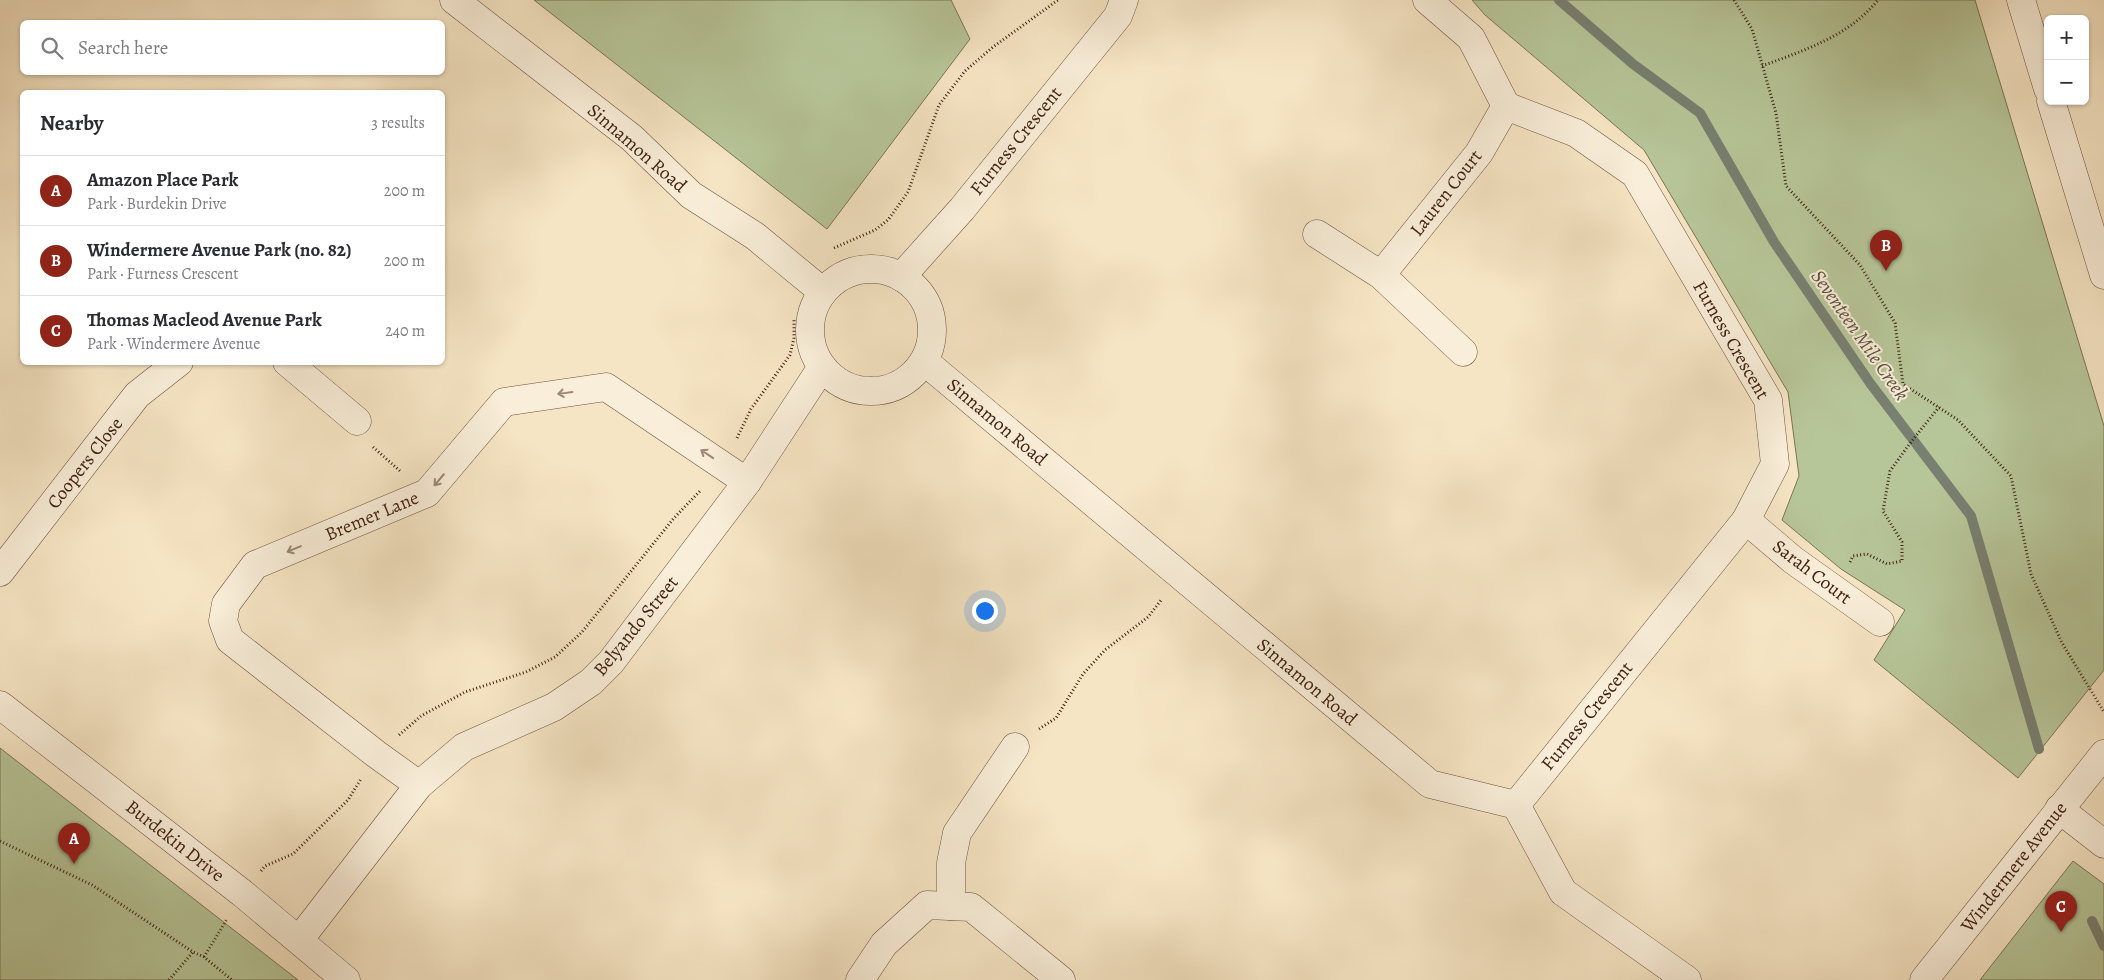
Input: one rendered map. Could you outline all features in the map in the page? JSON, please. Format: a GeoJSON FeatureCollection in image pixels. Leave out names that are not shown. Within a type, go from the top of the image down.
{"type":"FeatureCollection","features":[{"type":"Feature","properties":{"kind":"street","name":"Sinnamon Road"},"geometry":{"type":"LineString","coordinates":[[454,0],[632,138],[691,195],[755,236],[823,292]]}},
{"type":"Feature","properties":{"kind":"street","name":"Furness Crescent"},"geometry":{"type":"LineString","coordinates":[[901,277],[962,209],[1118,16],[1124,0]]}},
{"type":"Feature","properties":{"kind":"street"},"geometry":{"type":"LineString","coordinates":[[1427,0],[1471,38],[1506,106]]}},
{"type":"Feature","properties":{"kind":"street"},"geometry":{"type":"LineString","coordinates":[[2025,1],[2044,74]]}},
{"type":"Feature","properties":{"kind":"street"},"geometry":{"type":"LineString","coordinates":[[2052,105],[2104,276]]}},
{"type":"Feature","properties":{"kind":"street","name":"Furness Crescent"},"geometry":{"type":"LineString","coordinates":[[1506,106],[1576,133],[1635,174],[1768,400],[1775,464],[1746,520],[1516,805]]}},
{"type":"Feature","properties":{"kind":"street","name":"Lauren Court"},"geometry":{"type":"LineString","coordinates":[[1381,275],[1479,153],[1506,106]]}},
{"type":"Feature","properties":{"kind":"street"},"geometry":{"type":"LineString","coordinates":[[1317,234],[1381,275],[1464,352]]}},
{"type":"Feature","properties":{"kind":"street"},"geometry":{"type":"LineString","coordinates":[[859,270],[880,270],[901,277],[916,289],[927,305],[932,324],[931,343],[924,361],[911,376],[894,387],[874,392],[854,389],[836,381],[822,367],[813,349],[810,329],[813,309],[823,292],[840,278],[859,270]]}},
{"type":"Feature","properties":{"kind":"street","name":"Sinnamon Road"},"geometry":{"type":"LineString","coordinates":[[924,361],[1430,784],[1516,805]]}},
{"type":"Feature","properties":{"kind":"street","name":"Coopers Close"},"geometry":{"type":"LineString","coordinates":[[0,572],[137,396],[175,365]]}},
{"type":"Feature","properties":{"kind":"street"},"geometry":{"type":"LineString","coordinates":[[292,365],[357,421]]}},
{"type":"Feature","properties":{"kind":"street","name":"Belyando Street"},"geometry":{"type":"LineString","coordinates":[[299,940],[419,785],[464,747],[554,707],[591,682],[611,662],[747,482],[822,367]]}},
{"type":"Feature","properties":{"kind":"street","name":"Bremer Lane"},"geometry":{"type":"LineString","coordinates":[[419,785],[376,754],[230,640],[223,621],[226,604],[255,566],[427,493],[504,402],[606,387],[747,482]]}},
{"type":"Feature","properties":{"kind":"street","name":"Sarah Court"},"geometry":{"type":"LineString","coordinates":[[1746,520],[1793,560],[1880,622]]}},
{"type":"Feature","properties":{"kind":"street","name":"Burdekin Drive"},"geometry":{"type":"LineString","coordinates":[[0,705],[242,893],[346,980]]}},
{"type":"Feature","properties":{"kind":"street"},"geometry":{"type":"LineString","coordinates":[[951,906],[952,863],[957,833],[1015,747]]}},
{"type":"Feature","properties":{"kind":"street","name":"Windermere Avenue"},"geometry":{"type":"LineString","coordinates":[[1924,980],[2059,808],[2104,754]]}},
{"type":"Feature","properties":{"kind":"street"},"geometry":{"type":"LineString","coordinates":[[1516,805],[1563,892],[1687,980]]}},
{"type":"Feature","properties":{"kind":"street"},"geometry":{"type":"LineString","coordinates":[[2059,808],[2104,844]]}},
{"type":"Feature","properties":{"kind":"street"},"geometry":{"type":"LineString","coordinates":[[860,980],[884,944],[927,905],[971,907],[1061,980]]}},
{"type":"Feature","properties":{"kind":"path"},"geometry":{"type":"LineString","coordinates":[[834,248],[875,230],[888,220],[908,192],[940,105],[965,71],[993,47],[1058,0]]}},
{"type":"Feature","properties":{"kind":"path"},"geometry":{"type":"LineString","coordinates":[[1734,0],[1752,29],[1776,113],[1786,186],[1860,265],[1895,323],[1903,384],[1958,420],[2011,476],[2032,574],[2062,643],[2104,712]]}},
{"type":"Feature","properties":{"kind":"path"},"geometry":{"type":"LineString","coordinates":[[1762,66],[1817,46],[1864,17],[1878,0]]}},
{"type":"Feature","properties":{"kind":"path"},"geometry":{"type":"LineString","coordinates":[[204,957],[242,893],[265,866],[293,854],[348,800],[376,754],[421,716],[465,692],[526,672],[554,657],[582,632],[674,518],[724,466],[751,409],[790,355],[794,338],[794,318]]}},
{"type":"Feature","properties":{"kind":"path"},"geometry":{"type":"LineString","coordinates":[[1833,588],[1854,556],[1867,554],[1887,564],[1902,561],[1902,542],[1883,512],[1890,471],[1939,408]]}},
{"type":"Feature","properties":{"kind":"path"},"geometry":{"type":"LineString","coordinates":[[357,421],[375,450],[427,493]]}},
{"type":"Feature","properties":{"kind":"path"},"geometry":{"type":"LineString","coordinates":[[1015,747],[1056,718],[1084,674],[1105,650],[1148,617],[1180,575]]}},
{"type":"Feature","properties":{"kind":"path"},"geometry":{"type":"LineString","coordinates":[[0,841],[92,885],[193,952],[204,957],[232,980]]}},
{"type":"Feature","properties":{"kind":"path"},"geometry":{"type":"LineString","coordinates":[[169,980],[193,952]]}},
{"type":"Feature","properties":{"kind":"green space"},"geometry":{"type":"Polygon","coordinates":[[[534,0],[951,0],[970,39],[827,229],[534,0]]]}},
{"type":"Feature","properties":{"kind":"green space"},"geometry":{"type":"Polygon","coordinates":[[[1472,0],[1975,0],[2104,426],[2104,670],[2018,778],[1874,660],[1905,610],[1841,569],[1782,520],[1799,476],[1788,392],[1644,150],[1485,15],[1472,0]]]}},
{"type":"Feature","properties":{"kind":"green space"},"geometry":{"type":"Polygon","coordinates":[[[0,748],[298,980],[0,980],[0,748]]]}},
{"type":"Feature","properties":{"kind":"green space"},"geometry":{"type":"Polygon","coordinates":[[[2073,861],[2104,884],[2104,980],[1980,980],[2073,861]]]}},
{"type":"Feature","properties":{"kind":"waterway","name":"Seventeen Mile Creek"},"geometry":{"type":"LineString","coordinates":[[1559,0],[1633,64],[1700,113],[1774,242],[1870,383],[1971,516],[2039,749]]}},
{"type":"Feature","properties":{"kind":"waterway","name":"Seventeen Mile Creek"},"geometry":{"type":"LineString","coordinates":[[2092,921],[2104,946]]}},
{"type":"Feature","properties":{"kind":"place","name":"Windermere Avenue Park (no. 82)"},"geometry":{"type":"Point","coordinates":[1886,271]}},
{"type":"Feature","properties":{"kind":"place","name":"Amazon Place Park"},"geometry":{"type":"Point","coordinates":[74,864]}},
{"type":"Feature","properties":{"kind":"place","name":"Thomas Macleod Avenue Park"},"geometry":{"type":"Point","coordinates":[2061,932]}}]}
